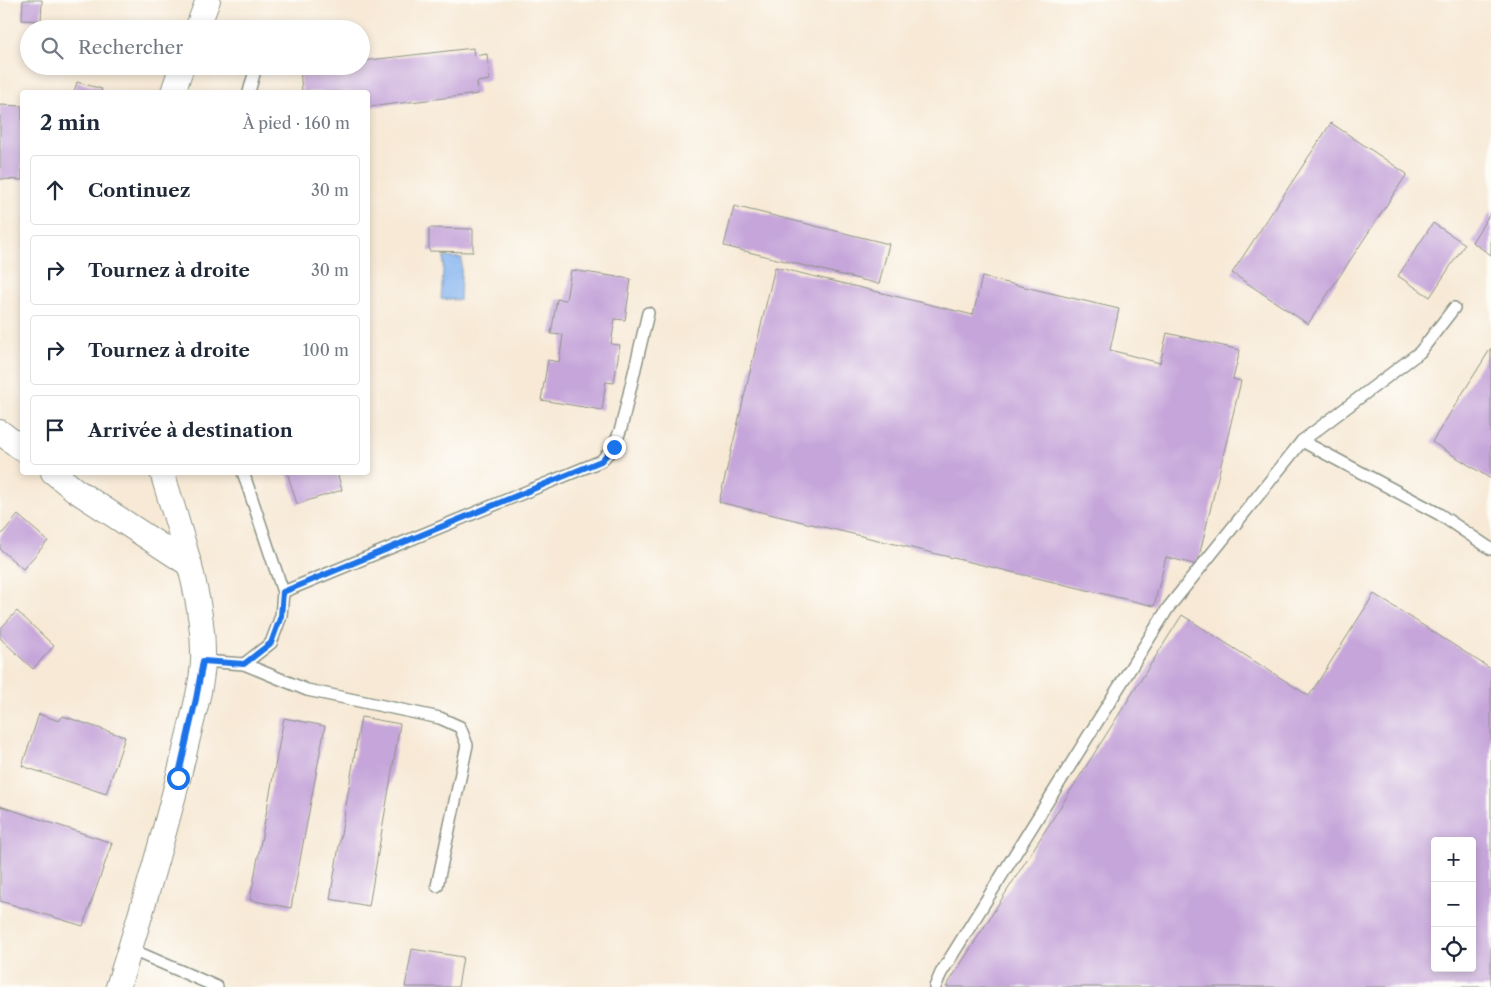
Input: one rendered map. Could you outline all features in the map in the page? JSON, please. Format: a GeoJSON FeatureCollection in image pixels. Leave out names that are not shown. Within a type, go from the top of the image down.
{"type":"FeatureCollection","features":[{"type":"Feature","properties":{"kind":"street"},"geometry":{"type":"LineString","coordinates":[[200,20],[208,0]]}},
{"type":"Feature","properties":{"kind":"street"},"geometry":{"type":"LineString","coordinates":[[174,90],[179,75]]}},
{"type":"Feature","properties":{"kind":"street"},"geometry":{"type":"LineString","coordinates":[[0,432],[20,447]]}},
{"type":"Feature","properties":{"kind":"street"},"geometry":{"type":"LineString","coordinates":[[57,475],[75,490],[190,565]]}},
{"type":"Feature","properties":{"kind":"street"},"geometry":{"type":"LineString","coordinates":[[118,987],[178,778],[203,661],[200,616],[190,565],[163,475]]}},
{"type":"Feature","properties":{"kind":"lane"},"geometry":{"type":"LineString","coordinates":[[250,90],[254,75]]}},
{"type":"Feature","properties":{"kind":"lane"},"geometry":{"type":"LineString","coordinates":[[935,987],[941,974],[1168,608],[1302,441],[1420,352],[1454,308]]}},
{"type":"Feature","properties":{"kind":"lane"},"geometry":{"type":"LineString","coordinates":[[283,592],[601,461],[614,447],[621,428],[648,313]]}},
{"type":"Feature","properties":{"kind":"lane"},"geometry":{"type":"LineString","coordinates":[[1302,441],[1439,514],[1491,549]]}},
{"type":"Feature","properties":{"kind":"lane"},"geometry":{"type":"LineString","coordinates":[[244,475],[283,592],[281,616],[271,643],[244,664]]}},
{"type":"Feature","properties":{"kind":"lane"},"geometry":{"type":"LineString","coordinates":[[203,661],[244,664],[307,690],[440,718],[460,727],[467,745],[437,886]]}},
{"type":"Feature","properties":{"kind":"lane"},"geometry":{"type":"LineString","coordinates":[[130,949],[217,987]]}},
{"type":"Feature","properties":{"kind":"water"},"geometry":{"type":"Polygon","coordinates":[[[444,257],[462,258],[460,300],[441,299],[444,257]]]}},
{"type":"Feature","properties":{"kind":"building"},"geometry":{"type":"Polygon","coordinates":[[[23,0],[42,0],[41,20],[22,20],[23,0]]]}},
{"type":"Feature","properties":{"kind":"building"},"geometry":{"type":"Polygon","coordinates":[[[473,48],[474,56],[487,54],[490,80],[477,82],[478,94],[370,107],[370,90],[302,90],[301,75],[370,75],[370,60],[473,48]]]}},
{"type":"Feature","properties":{"kind":"building"},"geometry":{"type":"Polygon","coordinates":[[[77,82],[102,89],[102,90],[75,90],[77,82]]]}},
{"type":"Feature","properties":{"kind":"building"},"geometry":{"type":"Polygon","coordinates":[[[0,105],[20,106],[20,180],[0,179],[0,105]]]}},
{"type":"Feature","properties":{"kind":"building"},"geometry":{"type":"Polygon","coordinates":[[[1331,123],[1407,174],[1308,324],[1232,273],[1331,123]]]}},
{"type":"Feature","properties":{"kind":"building"},"geometry":{"type":"Polygon","coordinates":[[[734,206],[889,244],[879,284],[724,246],[734,206]]]}},
{"type":"Feature","properties":{"kind":"building"},"geometry":{"type":"Polygon","coordinates":[[[1491,212],[1491,255],[1472,242],[1491,212]]]}},
{"type":"Feature","properties":{"kind":"building"},"geometry":{"type":"Polygon","coordinates":[[[1433,223],[1465,244],[1430,297],[1398,276],[1433,223]]]}},
{"type":"Feature","properties":{"kind":"building"},"geometry":{"type":"Polygon","coordinates":[[[429,228],[473,229],[473,252],[429,251],[429,228]]]}},
{"type":"Feature","properties":{"kind":"building"},"geometry":{"type":"Polygon","coordinates":[[[775,267],[973,315],[982,277],[1119,309],[1110,350],[1160,363],[1167,333],[1240,350],[1233,379],[1241,381],[1197,565],[1166,557],[1154,606],[719,502],[775,267]]]}},
{"type":"Feature","properties":{"kind":"building"},"geometry":{"type":"Polygon","coordinates":[[[571,270],[631,279],[625,320],[615,319],[611,344],[620,345],[614,383],[606,382],[602,410],[541,400],[548,360],[559,362],[563,335],[551,334],[557,299],[566,300],[571,270]]]}},
{"type":"Feature","properties":{"kind":"building"},"geometry":{"type":"Polygon","coordinates":[[[1491,348],[1491,479],[1432,442],[1491,348]]]}},
{"type":"Feature","properties":{"kind":"building"},"geometry":{"type":"Polygon","coordinates":[[[288,475],[338,475],[342,490],[297,504],[288,475]]]}},
{"type":"Feature","properties":{"kind":"building"},"geometry":{"type":"Polygon","coordinates":[[[18,515],[48,541],[23,569],[0,549],[0,536],[18,515]]]}},
{"type":"Feature","properties":{"kind":"building"},"geometry":{"type":"Polygon","coordinates":[[[1374,594],[1491,669],[1491,987],[946,987],[1182,615],[1309,696],[1374,594]]]}},
{"type":"Feature","properties":{"kind":"building"},"geometry":{"type":"Polygon","coordinates":[[[17,611],[54,646],[33,669],[0,638],[0,629],[17,611]]]}},
{"type":"Feature","properties":{"kind":"building"},"geometry":{"type":"Polygon","coordinates":[[[39,714],[59,721],[63,716],[125,737],[106,794],[22,766],[39,714]]]}},
{"type":"Feature","properties":{"kind":"building"},"geometry":{"type":"Polygon","coordinates":[[[361,717],[400,724],[369,906],[330,899],[361,717]]]}},
{"type":"Feature","properties":{"kind":"building"},"geometry":{"type":"Polygon","coordinates":[[[284,718],[325,726],[291,908],[250,900],[284,718]]]}},
{"type":"Feature","properties":{"kind":"building"},"geometry":{"type":"Polygon","coordinates":[[[0,806],[112,843],[83,926],[0,901],[0,806]]]}},
{"type":"Feature","properties":{"kind":"building"},"geometry":{"type":"Polygon","coordinates":[[[412,949],[463,957],[458,987],[405,987],[412,949]]]}},
{"type":"Feature","properties":{"kind":"route"},"geometry":{"type":"LineString","coordinates":[[178,778],[203,661],[244,664],[271,643],[281,616],[283,592],[601,461],[614,447]]}}]}
